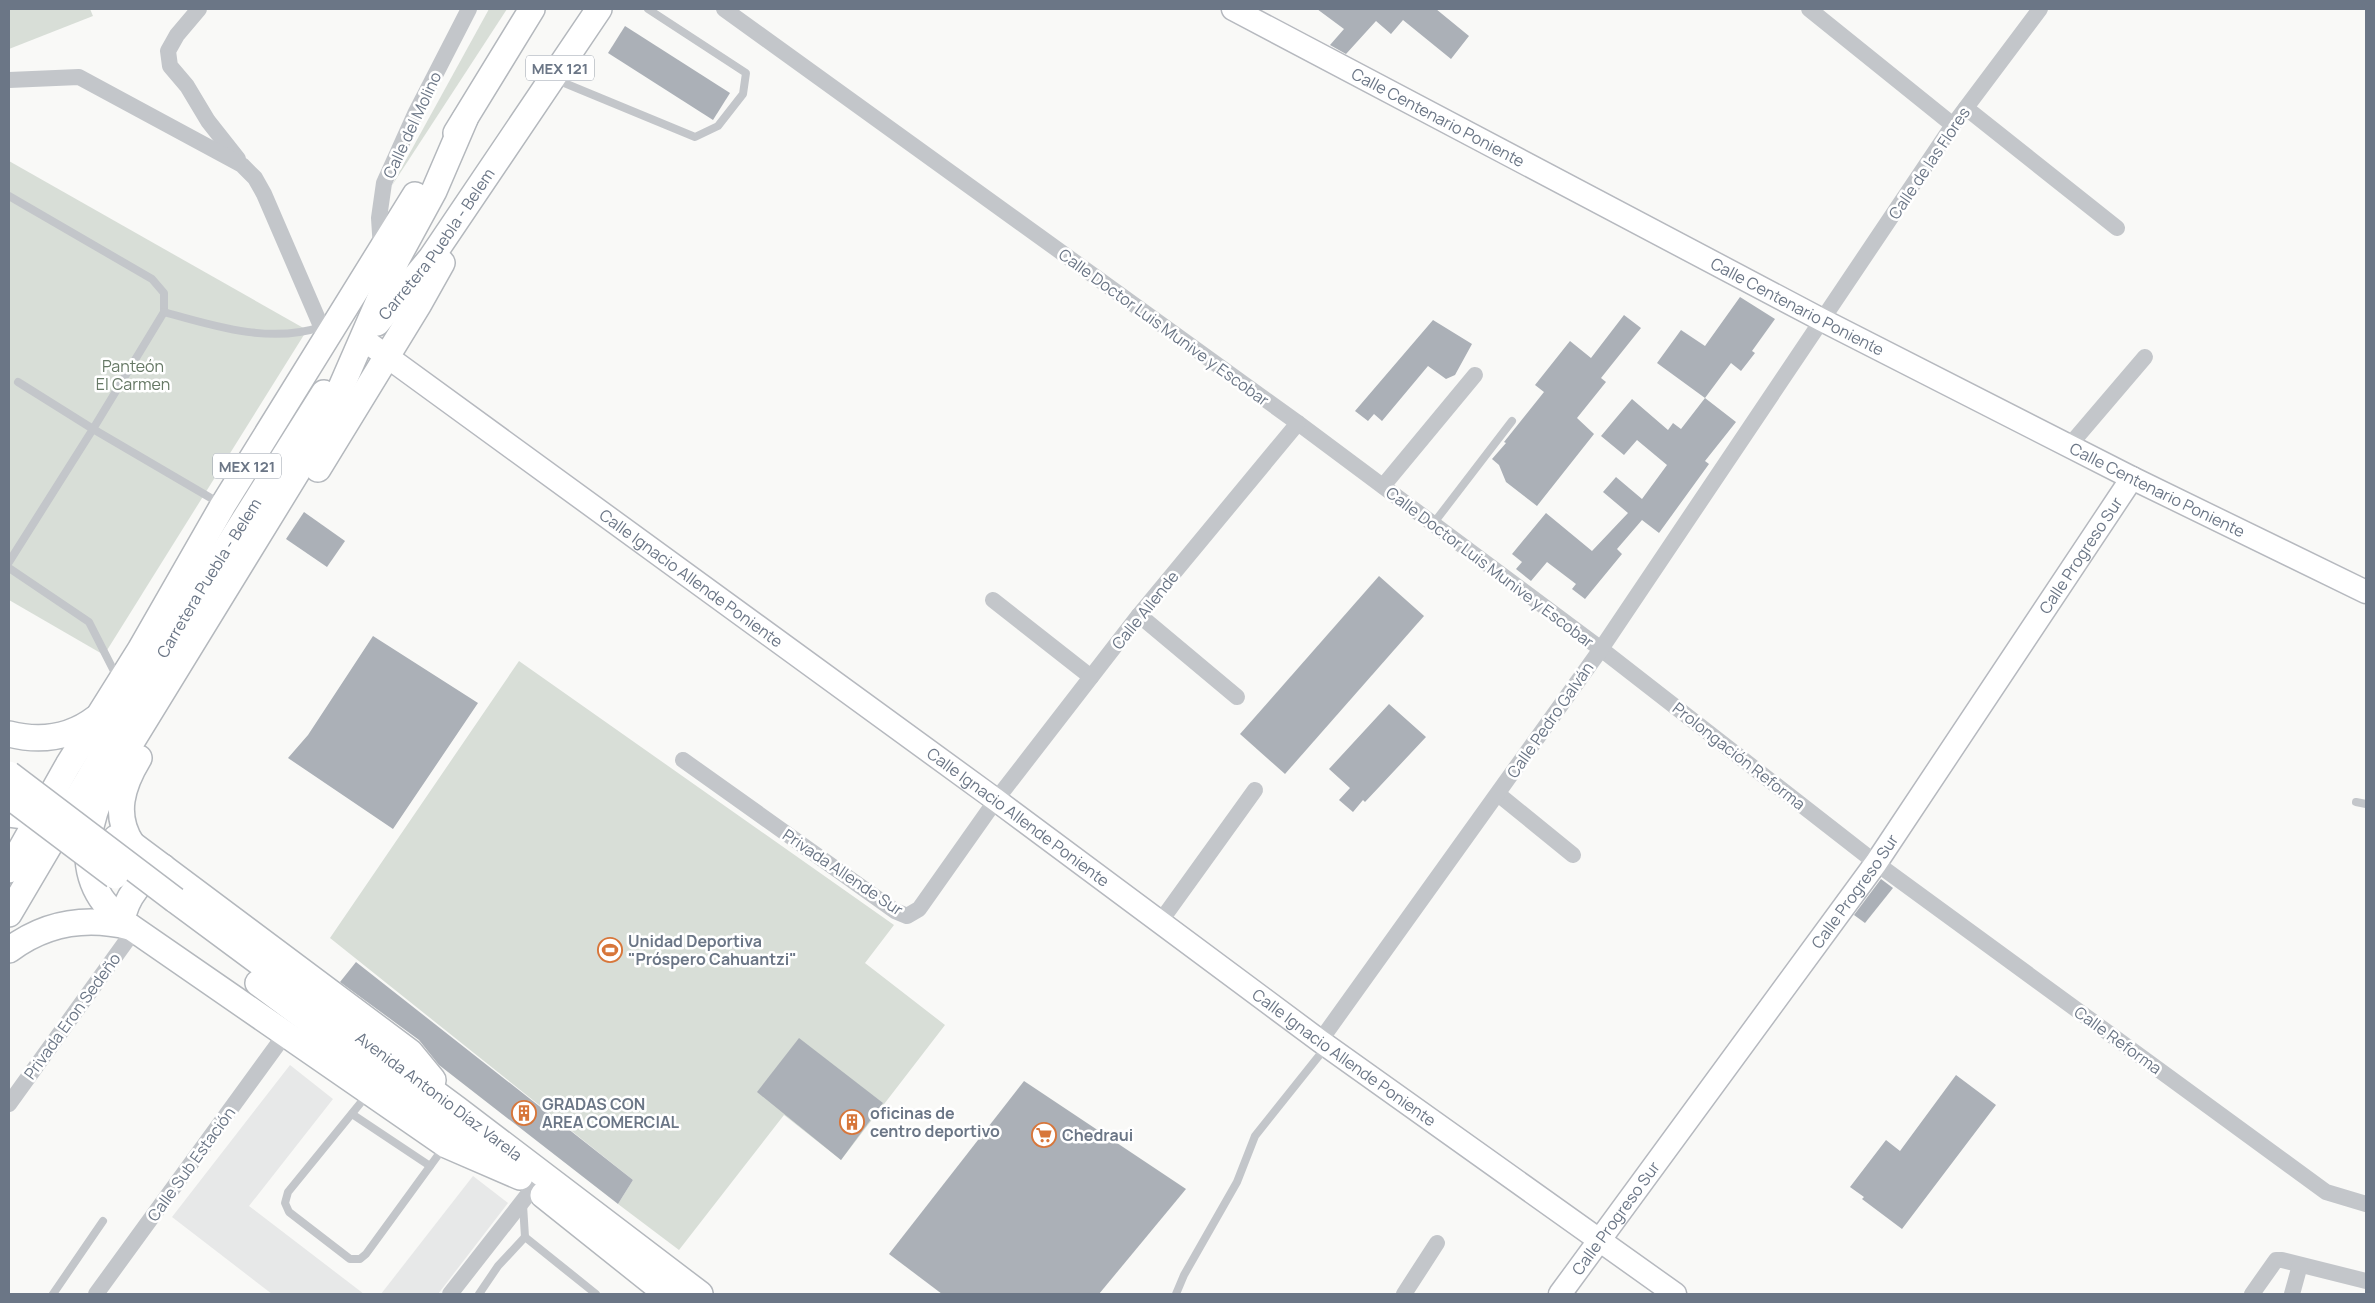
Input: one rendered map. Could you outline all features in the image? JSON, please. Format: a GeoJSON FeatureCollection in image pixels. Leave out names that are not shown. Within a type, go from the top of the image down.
{"type":"FeatureCollection","features":[{"type":"Feature","properties":{"kind":"main road","name":"Carretera Puebla - Belem"},"geometry":{"type":"LineString","coordinates":[[9,870],[324,333],[465,119],[532,9]]}},
{"type":"Feature","properties":{"kind":"main road","name":"Carretera Puebla - Belem"},"geometry":{"type":"LineString","coordinates":[[9,914],[63,824],[108,742],[252,505],[340,369],[362,338],[406,289],[457,221],[599,9]]}},
{"type":"Feature","properties":{"kind":"main road"},"geometry":{"type":"LineString","coordinates":[[452,1128],[370,1091],[128,925],[101,899],[93,885],[88,869],[93,820],[107,782],[304,462],[332,408],[397,259],[434,190],[465,119]]}},
{"type":"Feature","properties":{"kind":"main road"},"geometry":{"type":"LineString","coordinates":[[132,844],[126,836],[120,817],[121,796],[137,760],[431,284],[442,264],[457,221]]}},
{"type":"Feature","properties":{"kind":"main road"},"geometry":{"type":"LineString","coordinates":[[9,734],[30,739],[57,737],[81,728],[100,715]]}},
{"type":"Feature","properties":{"kind":"main road"},"geometry":{"type":"LineString","coordinates":[[9,774],[170,907]]}},
{"type":"Feature","properties":{"kind":"main road"},"geometry":{"type":"LineString","coordinates":[[9,814],[63,824],[93,820],[125,786]]}},
{"type":"Feature","properties":{"kind":"main road"},"geometry":{"type":"LineString","coordinates":[[9,796],[170,907]]}},
{"type":"Feature","properties":{"kind":"main road"},"geometry":{"type":"LineString","coordinates":[[93,820],[108,835],[132,844],[410,1052],[452,1128]]}},
{"type":"Feature","properties":{"kind":"main road"},"geometry":{"type":"LineString","coordinates":[[22,847],[63,824]]}},
{"type":"Feature","properties":{"kind":"main road"},"geometry":{"type":"LineString","coordinates":[[128,925],[124,909],[136,887],[163,867]]}},
{"type":"Feature","properties":{"kind":"main road","name":"Avenida Antonio Díaz Varela"},"geometry":{"type":"LineString","coordinates":[[170,907],[452,1128],[525,1189],[667,1294]]}},
{"type":"Feature","properties":{"kind":"main road"},"geometry":{"type":"LineString","coordinates":[[9,950],[31,936],[66,924],[88,921],[128,925]]}},
{"type":"Feature","properties":{"kind":"main road","name":"Avenida Antonio Díaz Varela"},"geometry":{"type":"LineString","coordinates":[[452,1128],[700,1294]]}},
{"type":"Feature","properties":{"kind":"street"},"geometry":{"type":"LineString","coordinates":[[199,9],[177,35],[168,51],[170,66],[187,86],[208,121],[242,165],[255,178],[264,194],[324,333]]}},
{"type":"Feature","properties":{"kind":"street","name":"Calle del Molino"},"geometry":{"type":"LineString","coordinates":[[381,249],[379,218],[384,182],[415,114],[469,9]]}},
{"type":"Feature","properties":{"kind":"street","name":"Calle Doctor Luis Munive y Escobar"},"geometry":{"type":"LineString","coordinates":[[724,9],[1298,423],[1601,649]]}},
{"type":"Feature","properties":{"kind":"street","name":"Calle Centenario Poniente"},"geometry":{"type":"LineString","coordinates":[[1233,9],[1822,320],[2132,478],[2366,592]]}},
{"type":"Feature","properties":{"kind":"street"},"geometry":{"type":"LineString","coordinates":[[1809,9],[1953,126]]}},
{"type":"Feature","properties":{"kind":"street","name":"Calle de las Flores"},"geometry":{"type":"LineString","coordinates":[[1822,320],[1953,126],[2040,9]]}},
{"type":"Feature","properties":{"kind":"street"},"geometry":{"type":"LineString","coordinates":[[9,80],[79,77],[242,165]]}},
{"type":"Feature","properties":{"kind":"street"},"geometry":{"type":"LineString","coordinates":[[1966,108],[2117,228]]}},
{"type":"Feature","properties":{"kind":"street","name":"Calle Pedro Galván"},"geometry":{"type":"LineString","coordinates":[[1324,1043],[1601,649],[1822,320]]}},
{"type":"Feature","properties":{"kind":"street","name":"Calle Ignacio Allende Poniente"},"geometry":{"type":"LineString","coordinates":[[362,338],[996,800],[1324,1043],[1675,1294]]}},
{"type":"Feature","properties":{"kind":"street"},"geometry":{"type":"LineString","coordinates":[[2069,446],[2145,358]]}},
{"type":"Feature","properties":{"kind":"street"},"geometry":{"type":"LineString","coordinates":[[1383,486],[1475,375]]}},
{"type":"Feature","properties":{"kind":"street","name":"Calle Allende"},"geometry":{"type":"LineString","coordinates":[[996,800],[1139,615],[1298,423]]}},
{"type":"Feature","properties":{"kind":"street","name":"Calle Progreso Sur"},"geometry":{"type":"LineString","coordinates":[[1560,1294],[1599,1238],[1876,863],[2132,478]]}},
{"type":"Feature","properties":{"kind":"street"},"geometry":{"type":"LineString","coordinates":[[993,600],[1091,677]]}},
{"type":"Feature","properties":{"kind":"street"},"geometry":{"type":"LineString","coordinates":[[1139,615],[1237,697]]}},
{"type":"Feature","properties":{"kind":"street","name":"Prolongación Reforma"},"geometry":{"type":"LineString","coordinates":[[1601,649],[1876,863]]}},
{"type":"Feature","properties":{"kind":"street","name":"Privada Allende Sur"},"geometry":{"type":"LineString","coordinates":[[683,760],[895,911],[907,916],[919,909],[996,800]]}},
{"type":"Feature","properties":{"kind":"street"},"geometry":{"type":"LineString","coordinates":[[1160,922],[1255,790]]}},
{"type":"Feature","properties":{"kind":"street"},"geometry":{"type":"LineString","coordinates":[[1498,794],[1573,855]]}},
{"type":"Feature","properties":{"kind":"street","name":"Calle Reforma"},"geometry":{"type":"LineString","coordinates":[[1876,863],[2326,1192],[2366,1204]]}},
{"type":"Feature","properties":{"kind":"street","name":"Privada Eron Sedeño"},"geometry":{"type":"LineString","coordinates":[[9,1104],[128,925]]}},
{"type":"Feature","properties":{"kind":"street","name":"Calle Sub Estación"},"geometry":{"type":"LineString","coordinates":[[96,1294],[286,1033]]}},
{"type":"Feature","properties":{"kind":"street"},"geometry":{"type":"LineString","coordinates":[[450,1294],[525,1189]]}},
{"type":"Feature","properties":{"kind":"street"},"geometry":{"type":"LineString","coordinates":[[1408,1293],[1437,1243]]}},
{"type":"Feature","properties":{"kind":"street"},"geometry":{"type":"LineString","coordinates":[[2252,1294],[2276,1260],[2366,1281]]}},
{"type":"Feature","properties":{"kind":"street"},"geometry":{"type":"LineString","coordinates":[[2292,1294],[2300,1265]]}},
{"type":"Feature","properties":{"kind":"lane"},"geometry":{"type":"LineString","coordinates":[[552,78],[696,137],[718,126],[743,94],[746,73],[648,9]]}},
{"type":"Feature","properties":{"kind":"lane"},"geometry":{"type":"LineString","coordinates":[[9,196],[152,279],[164,293],[164,312],[93,430],[9,562]]}},
{"type":"Feature","properties":{"kind":"lane"},"geometry":{"type":"LineString","coordinates":[[164,312],[238,332],[324,333]]}},
{"type":"Feature","properties":{"kind":"lane"},"geometry":{"type":"LineString","coordinates":[[18,382],[93,430],[223,505]]}},
{"type":"Feature","properties":{"kind":"lane"},"geometry":{"type":"LineString","coordinates":[[1433,524],[1512,421]]}},
{"type":"Feature","properties":{"kind":"lane"},"geometry":{"type":"LineString","coordinates":[[9,568],[88,622],[106,652],[120,683]]}},
{"type":"Feature","properties":{"kind":"lane"},"geometry":{"type":"LineString","coordinates":[[2356,802],[2366,804]]}},
{"type":"Feature","properties":{"kind":"lane"},"geometry":{"type":"LineString","coordinates":[[1176,1294],[1184,1275],[1237,1182],[1256,1136],[1324,1043]]}},
{"type":"Feature","properties":{"kind":"lane"},"geometry":{"type":"LineString","coordinates":[[370,1091],[288,1192],[285,1203],[289,1212],[350,1259],[360,1259],[366,1254],[430,1166],[452,1128]]}},
{"type":"Feature","properties":{"kind":"lane"},"geometry":{"type":"LineString","coordinates":[[352,1114],[430,1166]]}},
{"type":"Feature","properties":{"kind":"lane"},"geometry":{"type":"LineString","coordinates":[[479,1294],[498,1266],[525,1237],[525,1189]]}},
{"type":"Feature","properties":{"kind":"lane"},"geometry":{"type":"LineString","coordinates":[[53,1294],[102,1221]]}},
{"type":"Feature","properties":{"kind":"lane"},"geometry":{"type":"LineString","coordinates":[[525,1237],[596,1294]]}},
{"type":"Feature","properties":{"kind":"shaded area"},"geometry":{"type":"Polygon","coordinates":[[[290,1065],[333,1099],[249,1206],[364,1294],[272,1294],[172,1217],[290,1065]]]}},
{"type":"Feature","properties":{"kind":"shaded area"},"geometry":{"type":"Polygon","coordinates":[[[473,1176],[508,1203],[438,1294],[381,1294],[473,1176]]]}},
{"type":"Feature","properties":{"kind":"green space"},"geometry":{"type":"Polygon","coordinates":[[[9,9],[90,9],[93,16],[9,49],[9,9]]]}},
{"type":"Feature","properties":{"kind":"green space"},"geometry":{"type":"Polygon","coordinates":[[[489,9],[507,9],[391,187],[489,9]]]}},
{"type":"Feature","properties":{"kind":"green space","name":"Panteón El Carmen"},"geometry":{"type":"Polygon","coordinates":[[[9,161],[307,330],[104,655],[9,600],[9,161]]]}},
{"type":"Feature","properties":{"kind":"green space","name":"Unidad Deportiva \"Próspero Cahuantzi\""},"geometry":{"type":"Polygon","coordinates":[[[519,661],[894,925],[865,963],[945,1025],[841,1160],[784,1115],[679,1250],[618,1204],[633,1180],[330,938],[519,661]]]}},
{"type":"Feature","properties":{"kind":"building"},"geometry":{"type":"Polygon","coordinates":[[[1317,9],[1436,9],[1469,36],[1451,59],[1403,20],[1391,34],[1376,21],[1346,54],[1330,45],[1344,29],[1317,9]]]}},
{"type":"Feature","properties":{"kind":"building"},"geometry":{"type":"Polygon","coordinates":[[[625,26],[730,93],[713,120],[608,53],[625,26]]]}},
{"type":"Feature","properties":{"kind":"building"},"geometry":{"type":"Polygon","coordinates":[[[1740,297],[1775,319],[1752,351],[1755,353],[1741,371],[1731,363],[1705,398],[1657,363],[1681,330],[1705,346],[1740,297]]]}},
{"type":"Feature","properties":{"kind":"building"},"geometry":{"type":"Polygon","coordinates":[[[1624,315],[1641,328],[1601,378],[1606,382],[1577,418],[1594,434],[1537,506],[1506,482],[1499,465],[1492,459],[1544,392],[1535,385],[1570,341],[1591,358],[1624,315]]]}},
{"type":"Feature","properties":{"kind":"building"},"geometry":{"type":"Polygon","coordinates":[[[1433,320],[1472,344],[1455,375],[1446,379],[1428,366],[1382,421],[1374,414],[1368,421],[1355,411],[1433,320]]]}},
{"type":"Feature","properties":{"kind":"building"},"geometry":{"type":"Polygon","coordinates":[[[1705,398],[1736,422],[1705,461],[1709,464],[1659,533],[1642,520],[1617,549],[1622,554],[1585,599],[1572,589],[1576,584],[1547,562],[1531,581],[1516,569],[1522,562],[1512,554],[1546,513],[1592,551],[1628,513],[1603,492],[1616,477],[1642,499],[1667,465],[1637,440],[1624,455],[1601,436],[1632,399],[1668,430],[1673,423],[1681,429],[1705,398]]]}},
{"type":"Feature","properties":{"kind":"building"},"geometry":{"type":"Polygon","coordinates":[[[304,512],[345,541],[327,567],[286,539],[304,512]]]}},
{"type":"Feature","properties":{"kind":"building"},"geometry":{"type":"Polygon","coordinates":[[[1379,576],[1424,616],[1285,774],[1240,734],[1379,576]]]}},
{"type":"Feature","properties":{"kind":"building"},"geometry":{"type":"Polygon","coordinates":[[[373,636],[478,703],[393,829],[288,758],[308,735],[373,636]]]}},
{"type":"Feature","properties":{"kind":"building"},"geometry":{"type":"Polygon","coordinates":[[[1389,704],[1426,737],[1365,802],[1363,800],[1353,812],[1339,800],[1350,788],[1329,769],[1389,704]]]}},
{"type":"Feature","properties":{"kind":"building"},"geometry":{"type":"Polygon","coordinates":[[[1881,879],[1893,888],[1865,923],[1854,915],[1881,879]]]}},
{"type":"Feature","properties":{"kind":"building","name":"GRADAS CON AREA COMERCIAL"},"geometry":{"type":"Polygon","coordinates":[[[356,962],[633,1180],[618,1204],[439,1065],[419,1040],[340,982],[356,962]]]}},
{"type":"Feature","properties":{"kind":"building"},"geometry":{"type":"Polygon","coordinates":[[[799,1038],[883,1103],[841,1160],[757,1092],[799,1038]]]}},
{"type":"Feature","properties":{"kind":"building"},"geometry":{"type":"Polygon","coordinates":[[[1956,1075],[1996,1105],[1902,1229],[1862,1199],[1864,1197],[1850,1187],[1886,1140],[1900,1151],[1956,1075]]]}},
{"type":"Feature","properties":{"kind":"building","name":"Chedraui"},"geometry":{"type":"Polygon","coordinates":[[[1024,1081],[1186,1189],[1099,1294],[942,1294],[889,1254],[1024,1081]]]}},
{"type":"Feature","properties":{"kind":"place","name":"Unidad Deportiva \"Próspero Cahuantzi\""},"geometry":{"type":"Point","coordinates":[610,950]}},
{"type":"Feature","properties":{"kind":"place","name":"GRADAS CON AREA COMERCIAL"},"geometry":{"type":"Point","coordinates":[524,1113]}},
{"type":"Feature","properties":{"kind":"place","name":"oficinas de centro deportivo"},"geometry":{"type":"Point","coordinates":[852,1122]}},
{"type":"Feature","properties":{"kind":"place","name":"Chedraui"},"geometry":{"type":"Point","coordinates":[1044,1135]}}]}
